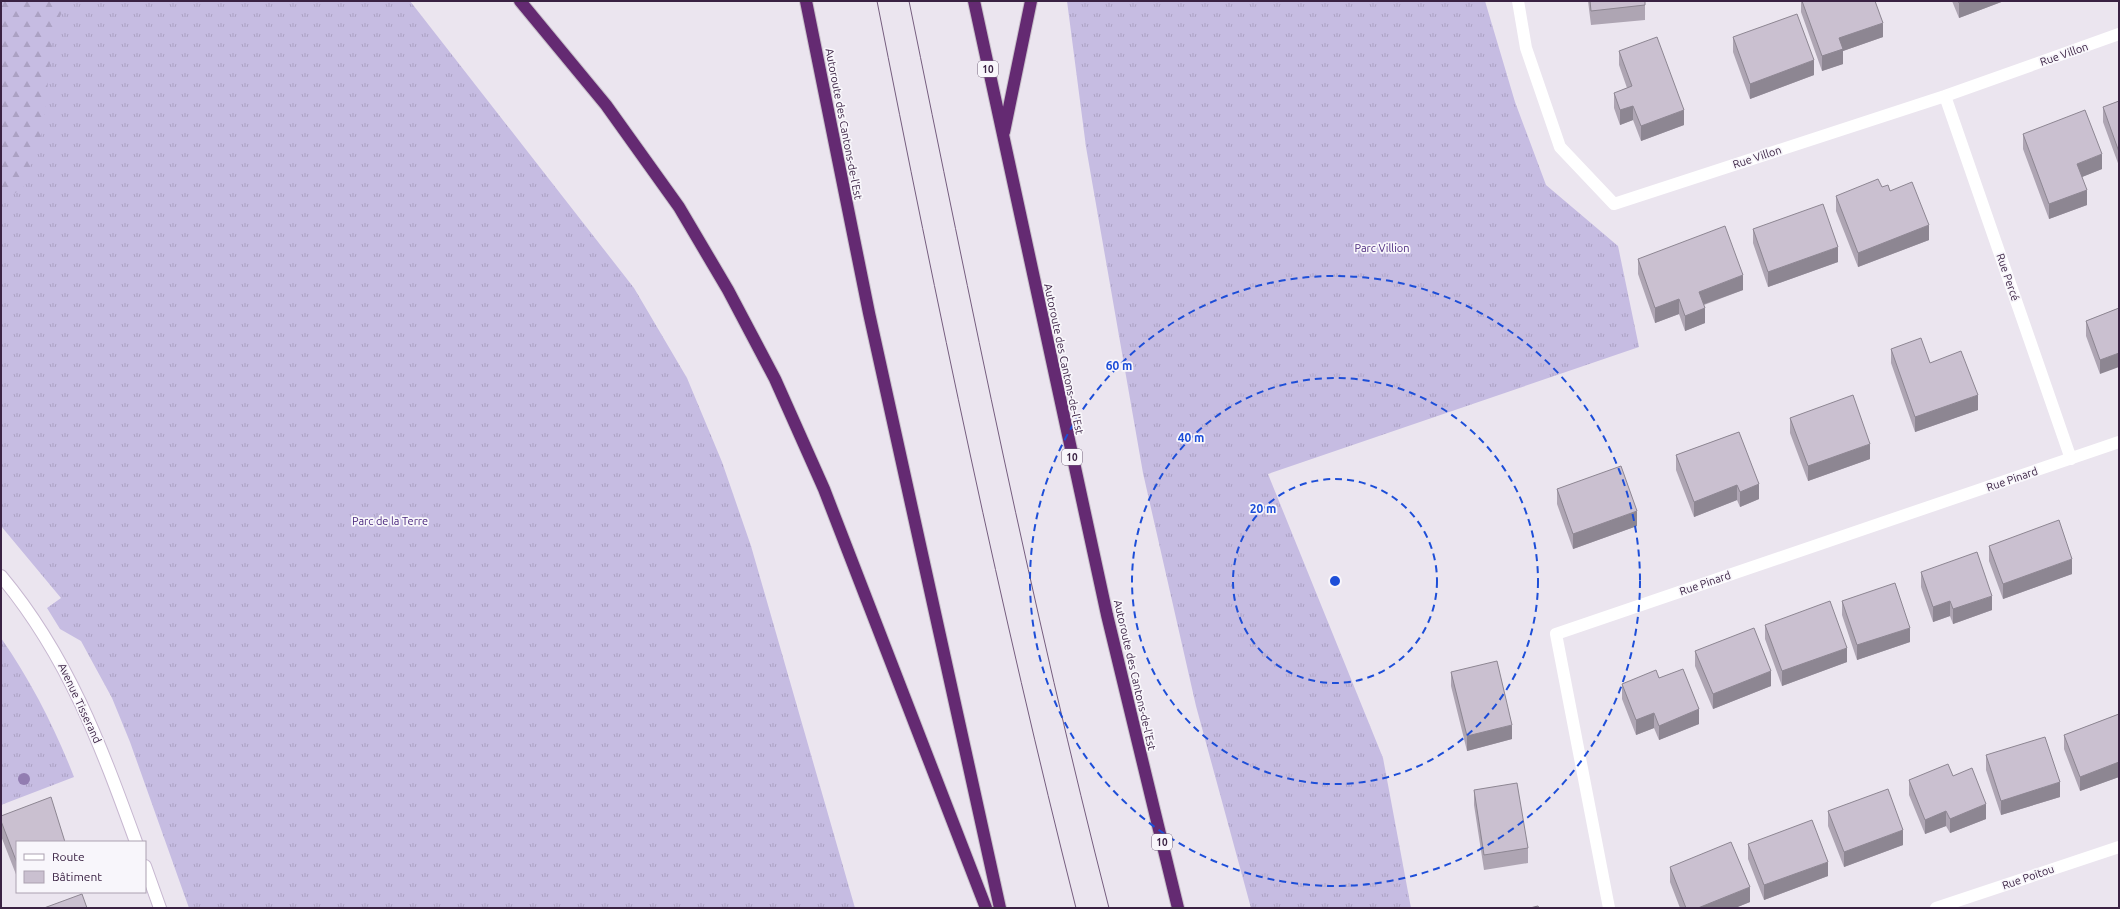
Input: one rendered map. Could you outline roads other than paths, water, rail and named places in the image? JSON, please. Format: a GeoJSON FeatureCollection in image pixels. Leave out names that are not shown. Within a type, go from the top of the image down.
{"type":"FeatureCollection","features":[{"type":"Feature","properties":{"kind":"highway"},"geometry":{"type":"LineString","coordinates":[[520,1],[601,100],[679,207],[725,284],[775,379],[824,489],[986,908]]}},
{"type":"Feature","properties":{"kind":"highway","name":"Autoroute des Cantons-de-l'Est"},"geometry":{"type":"LineString","coordinates":[[806,1],[869,313],[1000,908]]}},
{"type":"Feature","properties":{"kind":"highway","name":"Autoroute des Cantons-de-l'Est"},"geometry":{"type":"LineString","coordinates":[[974,1],[1105,607],[1178,908]]}},
{"type":"Feature","properties":{"kind":"highway"},"geometry":{"type":"LineString","coordinates":[[1003,137],[1031,1]]}},
{"type":"Feature","properties":{"kind":"street","name":"Rue Villon"},"geometry":{"type":"LineString","coordinates":[[1518,1],[1526,48],[1560,147],[1614,204],[1945,96],[2119,34]]}},
{"type":"Feature","properties":{"kind":"street","name":"Rue Percé"},"geometry":{"type":"LineString","coordinates":[[1945,96],[2070,459]]}},
{"type":"Feature","properties":{"kind":"street","name":"Rue Pinard"},"geometry":{"type":"LineString","coordinates":[[1609,908],[1556,634],[2119,442]]}},
{"type":"Feature","properties":{"kind":"street","name":"Avenue Tisserand"},"geometry":{"type":"LineString","coordinates":[[1,576],[20,599],[48,639],[72,683],[99,742],[136,841]]}},
{"type":"Feature","properties":{"kind":"street","name":"Rue Poitou"},"geometry":{"type":"LineString","coordinates":[[1936,908],[2119,847]]}},
{"type":"Feature","properties":{"kind":"street"},"geometry":{"type":"LineString","coordinates":[[146,869],[160,908]]}},
{"type":"Feature","properties":{"kind":"tram line"},"geometry":{"type":"LineString","coordinates":[[877,1],[970,456],[1021,682],[1076,908]]}},
{"type":"Feature","properties":{"kind":"tram line"},"geometry":{"type":"LineString","coordinates":[[909,1],[1003,456],[1054,682],[1109,908]]}},
{"type":"Feature","properties":{"kind":"park label","name":"Parc Villion"},"geometry":{"type":"Point","coordinates":[1382,248]}},
{"type":"Feature","properties":{"kind":"park label","name":"Parc de la Terre"},"geometry":{"type":"Point","coordinates":[390,521]}}]}
